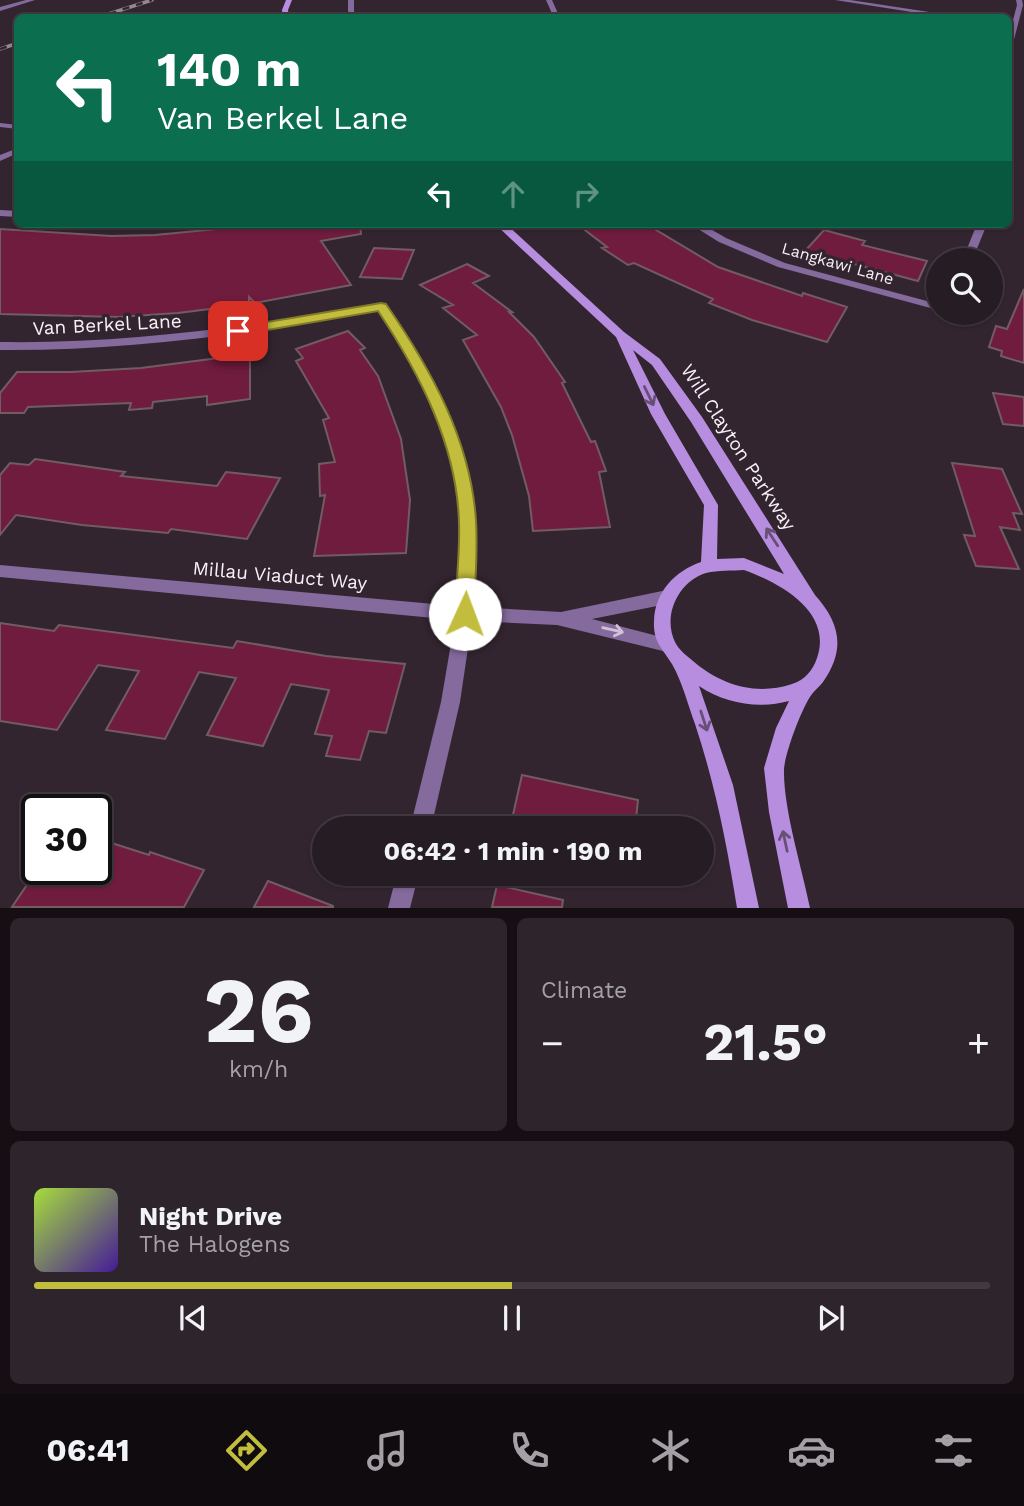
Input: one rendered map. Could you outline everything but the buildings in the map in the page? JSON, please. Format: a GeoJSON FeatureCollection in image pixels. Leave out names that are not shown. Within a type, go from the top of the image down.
{"type":"FeatureCollection","features":[{"type":"Feature","properties":{"kind":"street"},"geometry":{"type":"LineString","coordinates":[[0,9],[32,0]]}},
{"type":"Feature","properties":{"kind":"street"},"geometry":{"type":"LineString","coordinates":[[838,0],[938,14]]}},
{"type":"Feature","properties":{"kind":"street"},"geometry":{"type":"LineString","coordinates":[[1012,23],[1019,0]]}},
{"type":"Feature","properties":{"kind":"street","name":"Will Clayton Parkway"},"geometry":{"type":"LineString","coordinates":[[504,228],[620,334],[656,362],[704,432],[807,596]]}},
{"type":"Feature","properties":{"kind":"street","name":"Langkawi Lane"},"geometry":{"type":"LineString","coordinates":[[702,228],[729,243],[781,265],[926,304]]}},
{"type":"Feature","properties":{"kind":"street"},"geometry":{"type":"LineString","coordinates":[[972,248],[980,228]]}},
{"type":"Feature","properties":{"kind":"street","name":"Van Berkel Lane"},"geometry":{"type":"LineString","coordinates":[[0,346],[77,346],[170,340],[381,307],[410,349],[434,396],[456,451],[468,521],[465,614]]}},
{"type":"Feature","properties":{"kind":"street","name":"Will Clayton Parkway"},"geometry":{"type":"LineString","coordinates":[[620,334],[658,414],[711,505],[709,566]]}},
{"type":"Feature","properties":{"kind":"street"},"geometry":{"type":"LineString","coordinates":[[748,908],[733,821],[716,759],[702,713],[673,652],[662,617],[667,597],[679,580],[709,566],[744,564],[767,570],[789,581],[807,596],[821,614],[828,634],[828,657],[817,677],[806,687],[786,728],[774,768],[779,812],[799,908]]}},
{"type":"Feature","properties":{"kind":"street","name":"Millau Viaduct Way"},"geometry":{"type":"LineString","coordinates":[[0,571],[465,614],[557,618],[667,597]]}},
{"type":"Feature","properties":{"kind":"street"},"geometry":{"type":"LineString","coordinates":[[423,816],[440,751],[465,614]]}},
{"type":"Feature","properties":{"kind":"street","name":"Millau Viaduct Way"},"geometry":{"type":"LineString","coordinates":[[557,618],[673,652]]}},
{"type":"Feature","properties":{"kind":"street"},"geometry":{"type":"LineString","coordinates":[[673,652],[695,675],[716,688],[740,696],[770,698],[806,687]]}},
{"type":"Feature","properties":{"kind":"street"},"geometry":{"type":"LineString","coordinates":[[399,908],[405,886]]}},
{"type":"Feature","properties":{"kind":"railway"},"geometry":{"type":"LineString","coordinates":[[108,14],[152,0]]}},
{"type":"Feature","properties":{"kind":"railway"},"geometry":{"type":"LineString","coordinates":[[0,49],[14,44]]}},
{"type":"Feature","properties":{"kind":"route"},"geometry":{"type":"LineString","coordinates":[[238,331],[381,307],[410,349],[434,396],[456,451],[468,521],[465,614]]}}]}
